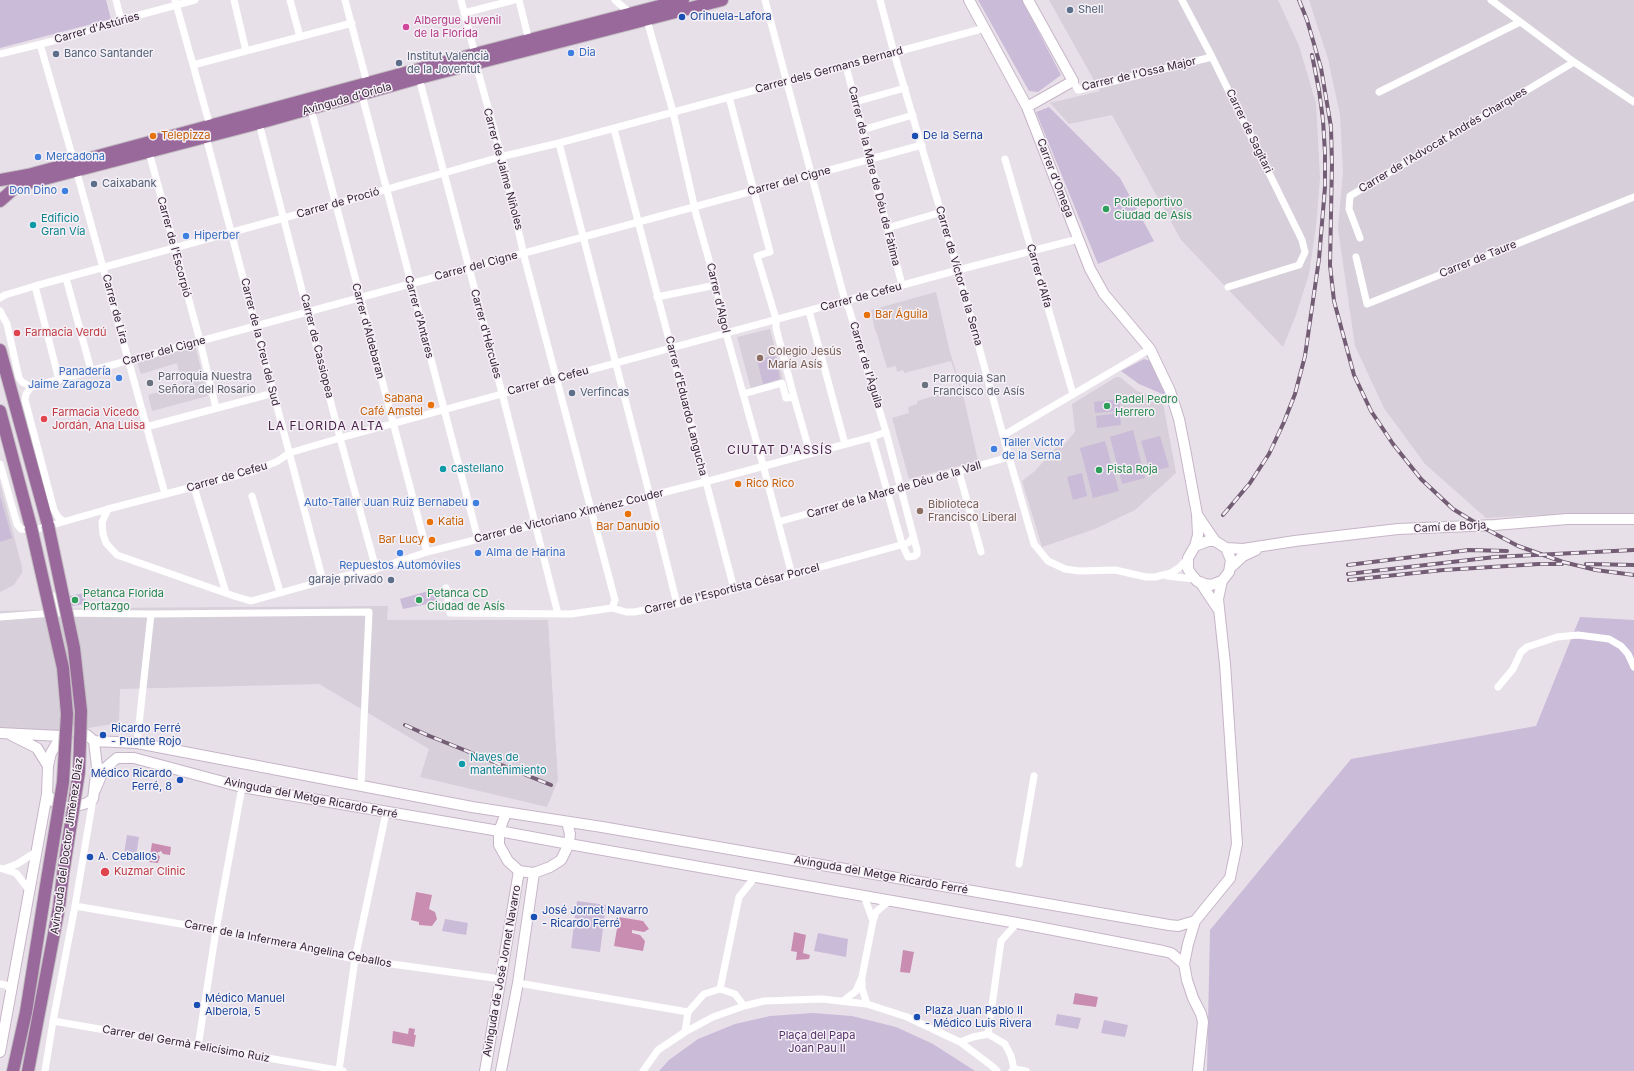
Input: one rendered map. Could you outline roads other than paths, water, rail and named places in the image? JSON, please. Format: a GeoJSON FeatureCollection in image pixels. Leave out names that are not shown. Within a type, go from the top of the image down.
{"type":"FeatureCollection","features":[{"type":"Feature","properties":{"kind":"main road","name":"Avinguda d'Oriola"},"geometry":{"type":"LineString","coordinates":[[0,201],[17,186],[75,166],[208,131],[259,123],[311,109],[419,78],[529,41],[683,0]]}},
{"type":"Feature","properties":{"kind":"main road","name":"Avinguda d'Oriola"},"geometry":{"type":"LineString","coordinates":[[0,180],[149,152],[208,131],[219,125],[367,83],[647,20],[722,0]]}},
{"type":"Feature","properties":{"kind":"main road","name":"Avinguda del Doctor Jiménez Díaz"},"geometry":{"type":"LineString","coordinates":[[0,350],[48,525],[74,648],[81,711],[79,772],[59,907],[28,1071]]}},
{"type":"Feature","properties":{"kind":"main road","name":"Avinguda del Doctor Jiménez Díaz"},"geometry":{"type":"LineString","coordinates":[[0,411],[22,492],[26,528],[63,668],[67,714],[63,782],[26,1012],[14,1071]]}},
{"type":"Feature","properties":{"kind":"street"},"geometry":{"type":"LineString","coordinates":[[116,0],[121,20]]}},
{"type":"Feature","properties":{"kind":"street","name":"Carrer d'Astúries"},"geometry":{"type":"LineString","coordinates":[[0,54],[69,37],[176,2],[195,0]]}},
{"type":"Feature","properties":{"kind":"street"},"geometry":{"type":"LineString","coordinates":[[234,0],[246,51]]}},
{"type":"Feature","properties":{"kind":"street"},"geometry":{"type":"LineString","coordinates":[[290,0],[300,37]]}},
{"type":"Feature","properties":{"kind":"street"},"geometry":{"type":"LineString","coordinates":[[345,0],[367,83]]}},
{"type":"Feature","properties":{"kind":"street","name":"Carrer de Jaime Niñoles"},"geometry":{"type":"LineString","coordinates":[[461,0],[525,253],[527,268],[615,600],[612,608]]}},
{"type":"Feature","properties":{"kind":"street"},"geometry":{"type":"LineString","coordinates":[[464,13],[514,0]]}},
{"type":"Feature","properties":{"kind":"street"},"geometry":{"type":"LineString","coordinates":[[519,0],[529,41]]}},
{"type":"Feature","properties":{"kind":"street"},"geometry":{"type":"LineString","coordinates":[[615,0],[631,14]]}},
{"type":"Feature","properties":{"kind":"street","name":"Carrer de l'Àguila"},"geometry":{"type":"LineString","coordinates":[[765,0],[845,301],[850,309],[886,432],[913,535],[917,554],[915,556],[908,557],[902,544],[886,492],[872,437]]}},
{"type":"Feature","properties":{"kind":"street","name":"Carrer de Víctor de la Serna"},"geometry":{"type":"LineString","coordinates":[[880,0],[894,53],[942,212],[1032,538],[1039,551],[1048,561],[1065,569],[1079,571],[1115,570],[1139,577],[1163,576]]}},
{"type":"Feature","properties":{"kind":"street","name":"Carrer d'Omega"},"geometry":{"type":"LineString","coordinates":[[970,0],[1027,107],[1090,269],[1104,294],[1150,349],[1170,390],[1179,419],[1197,514],[1198,535],[1195,546]]}},
{"type":"Feature","properties":{"kind":"street"},"geometry":{"type":"LineString","coordinates":[[1028,0],[1073,81]]}},
{"type":"Feature","properties":{"kind":"street","name":"Carrer de Sagitari"},"geometry":{"type":"LineString","coordinates":[[1182,0],[1212,57],[1302,240],[1305,252],[1299,265],[1228,287]]}},
{"type":"Feature","properties":{"kind":"street"},"geometry":{"type":"LineString","coordinates":[[1491,0],[1574,62],[1634,102]]}},
{"type":"Feature","properties":{"kind":"street","name":"Carrer de la Creu del Sud"},"geometry":{"type":"LineString","coordinates":[[176,2],[193,65],[232,232],[323,581]]}},
{"type":"Feature","properties":{"kind":"street","name":"Carrer d'Algol"},"geometry":{"type":"LineString","coordinates":[[647,20],[673,112],[696,206],[696,214],[716,285],[726,333],[764,466],[792,576]]}},
{"type":"Feature","properties":{"kind":"street"},"geometry":{"type":"LineString","coordinates":[[1379,92],[1520,22]]}},
{"type":"Feature","properties":{"kind":"street"},"geometry":{"type":"LineString","coordinates":[[193,65],[352,23]]}},
{"type":"Feature","properties":{"kind":"street","name":"Carrer dels Germans Bernard"},"geometry":{"type":"LineString","coordinates":[[673,112],[985,28]]}},
{"type":"Feature","properties":{"kind":"street","name":"Carrer de Lira"},"geometry":{"type":"LineString","coordinates":[[40,44],[165,494]]}},
{"type":"Feature","properties":{"kind":"street","name":"Carrer de l'Ossa Major"},"geometry":{"type":"LineString","coordinates":[[1027,107],[1073,81],[1078,90],[1212,57]]}},
{"type":"Feature","properties":{"kind":"street","name":"Carrer de l'Advocat Andrés Charques"},"geometry":{"type":"LineString","coordinates":[[1360,238],[1350,209],[1350,196],[1574,62]]}},
{"type":"Feature","properties":{"kind":"street","name":"Carrer de la Mare de Déu de Fàtima"},"geometry":{"type":"LineString","coordinates":[[846,66],[902,285]]}},
{"type":"Feature","properties":{"kind":"street","name":"Carrer d'Hèrcules"},"geometry":{"type":"LineString","coordinates":[[419,78],[558,614]]}},
{"type":"Feature","properties":{"kind":"street"},"geometry":{"type":"LineString","coordinates":[[855,102],[905,88]]}},
{"type":"Feature","properties":{"kind":"street","name":"Carrer d'Antares"},"geometry":{"type":"LineString","coordinates":[[362,95],[478,539]]}},
{"type":"Feature","properties":{"kind":"street"},"geometry":{"type":"LineString","coordinates":[[729,97],[770,252],[757,256],[776,319],[776,328],[810,453]]}},
{"type":"Feature","properties":{"kind":"street","name":"Carrer d'Aldebaran"},"geometry":{"type":"LineString","coordinates":[[311,109],[359,298],[427,552]]}},
{"type":"Feature","properties":{"kind":"street","name":"Carrer de Proció"},"geometry":{"type":"LineString","coordinates":[[2,297],[35,286],[445,174],[500,157],[614,129],[673,112]]}},
{"type":"Feature","properties":{"kind":"street"},"geometry":{"type":"LineString","coordinates":[[862,130],[913,115]]}},
{"type":"Feature","properties":{"kind":"street","name":"Carrer de Cassiopea"},"geometry":{"type":"LineString","coordinates":[[259,123],[340,438],[376,569]]}},
{"type":"Feature","properties":{"kind":"street","name":"Carrer d'Eduardo Langucha"},"geometry":{"type":"LineString","coordinates":[[614,129],[657,297],[671,348],[675,356],[705,482],[734,589]]}},
{"type":"Feature","properties":{"kind":"street"},"geometry":{"type":"LineString","coordinates":[[559,143],[650,496],[676,604]]}},
{"type":"Feature","properties":{"kind":"street","name":"Carrer del Cigne"},"geometry":{"type":"LineString","coordinates":[[31,387],[922,145]]}},
{"type":"Feature","properties":{"kind":"street","name":"Carrer de l'Escorpió"},"geometry":{"type":"LineString","coordinates":[[149,152],[200,341],[216,408]]}},
{"type":"Feature","properties":{"kind":"street","name":"Carrer d'Alfa"},"geometry":{"type":"LineString","coordinates":[[1005,159],[1073,394]]}},
{"type":"Feature","properties":{"kind":"street","name":"Carrer de Taure"},"geometry":{"type":"LineString","coordinates":[[1356,257],[1367,304],[1634,197]]}},
{"type":"Feature","properties":{"kind":"street"},"geometry":{"type":"LineString","coordinates":[[887,228],[942,212]]}},
{"type":"Feature","properties":{"kind":"street","name":"Carrer de Cefeu"},"geometry":{"type":"LineString","coordinates":[[26,528],[29,530],[38,529],[63,521],[254,471],[278,461],[289,453],[340,438],[1031,250],[1078,239]]}},
{"type":"Feature","properties":{"kind":"street"},"geometry":{"type":"LineString","coordinates":[[66,278],[91,370]]}},
{"type":"Feature","properties":{"kind":"street"},"geometry":{"type":"LineString","coordinates":[[657,297],[716,285]]}},
{"type":"Feature","properties":{"kind":"street"},"geometry":{"type":"LineString","coordinates":[[35,286],[59,380]]}},
{"type":"Feature","properties":{"kind":"street"},"geometry":{"type":"LineString","coordinates":[[0,311],[7,324],[19,378],[22,382],[31,387],[26,394],[26,400],[54,510],[58,517],[63,521]]}},
{"type":"Feature","properties":{"kind":"street"},"geometry":{"type":"LineString","coordinates":[[809,311],[845,444]]}},
{"type":"Feature","properties":{"kind":"street"},"geometry":{"type":"LineString","coordinates":[[1004,434],[1150,349]]}},
{"type":"Feature","properties":{"kind":"street"},"geometry":{"type":"LineString","coordinates":[[743,394],[782,383],[786,398],[794,397]]}},
{"type":"Feature","properties":{"kind":"street"},"geometry":{"type":"LineString","coordinates":[[146,427],[274,393]]}},
{"type":"Feature","properties":{"kind":"street","name":"Carrer de Victoriano Ximénez Couder"},"geometry":{"type":"LineString","coordinates":[[226,592],[251,601],[280,592],[376,569],[427,552],[705,482],[886,432]]}},
{"type":"Feature","properties":{"kind":"street","name":"Carrer de la Mare de Déu de la Vall"},"geometry":{"type":"LineString","coordinates":[[778,522],[1009,457]]}},
{"type":"Feature","properties":{"kind":"street"},"geometry":{"type":"LineString","coordinates":[[0,464],[14,515],[26,528]]}},
{"type":"Feature","properties":{"kind":"street"},"geometry":{"type":"LineString","coordinates":[[959,472],[981,552]]}},
{"type":"Feature","properties":{"kind":"street"},"geometry":{"type":"LineString","coordinates":[[194,486],[226,592]]}},
{"type":"Feature","properties":{"kind":"street"},"geometry":{"type":"LineString","coordinates":[[252,496],[280,592]]}},
{"type":"Feature","properties":{"kind":"street"},"geometry":{"type":"LineString","coordinates":[[108,509],[102,522],[103,534],[106,543],[117,555],[226,592]]}},
{"type":"Feature","properties":{"kind":"street"},"geometry":{"type":"LineString","coordinates":[[1197,514],[1215,542]]}},
{"type":"Feature","properties":{"kind":"street","name":"Camí de Borja"},"geometry":{"type":"LineString","coordinates":[[1226,548],[1243,549],[1295,541],[1398,529],[1495,525],[1567,519],[1634,519]]}},
{"type":"Feature","properties":{"kind":"street","name":"Carrer de l'Esportista César Porcel"},"geometry":{"type":"LineString","coordinates":[[446,588],[450,612],[571,614],[612,608],[626,612],[634,612],[676,604],[792,576],[902,544],[910,541],[913,535]]}},
{"type":"Feature","properties":{"kind":"street"},"geometry":{"type":"LineString","coordinates":[[1208,541],[1215,542],[1226,548],[1229,554],[1231,567],[1226,577],[1211,584],[1178,576],[1163,576],[1175,571],[1188,558],[1195,546],[1208,541]]}},
{"type":"Feature","properties":{"kind":"street","name":"Camí de Borja"},"geometry":{"type":"LineString","coordinates":[[1231,567],[1243,556],[1267,545]]}},
{"type":"Feature","properties":{"kind":"street"},"geometry":{"type":"LineString","coordinates":[[1188,558],[1188,569],[1216,606],[1220,615]]}},
{"type":"Feature","properties":{"kind":"street"},"geometry":{"type":"LineString","coordinates":[[1198,1071],[1203,1022],[1187,980],[1184,964],[1195,921],[1230,878],[1237,844],[1225,664],[1218,600],[1222,580]]}},
{"type":"Feature","properties":{"kind":"street"},"geometry":{"type":"LineString","coordinates":[[55,596],[59,613]]}},
{"type":"Feature","properties":{"kind":"street"},"geometry":{"type":"LineString","coordinates":[[0,618],[59,613],[151,614],[369,612],[361,785]]}},
{"type":"Feature","properties":{"kind":"street"},"geometry":{"type":"LineString","coordinates":[[136,743],[151,614]]}},
{"type":"Feature","properties":{"kind":"street"},"geometry":{"type":"LineString","coordinates":[[1498,687],[1513,670],[1521,652],[1527,647],[1557,637],[1578,635],[1609,639],[1621,646],[1628,654],[1634,666]]}},
{"type":"Feature","properties":{"kind":"street"},"geometry":{"type":"LineString","coordinates":[[4,733],[61,736],[73,730],[87,735],[94,741],[97,767],[94,795],[87,803],[70,808],[57,805],[47,794]]}},
{"type":"Feature","properties":{"kind":"street"},"geometry":{"type":"LineString","coordinates":[[4,733],[37,748],[48,766]]}},
{"type":"Feature","properties":{"kind":"street"},"geometry":{"type":"LineString","coordinates":[[0,1052],[47,794],[50,753],[61,736]]}},
{"type":"Feature","properties":{"kind":"street","name":"Avinguda del Metge Ricardo Ferré"},"geometry":{"type":"LineString","coordinates":[[94,741],[136,743],[506,813],[617,830],[1169,925],[1178,926],[1195,921]]}},
{"type":"Feature","properties":{"kind":"street","name":"Avinguda del Metge Ricardo Ferré"},"geometry":{"type":"LineString","coordinates":[[94,795],[104,769],[117,758],[134,758],[242,787],[1017,923],[1171,953],[1184,964]]}},
{"type":"Feature","properties":{"kind":"street"},"geometry":{"type":"LineString","coordinates":[[1019,864],[1034,776]]}},
{"type":"Feature","properties":{"kind":"street"},"geometry":{"type":"LineString","coordinates":[[198,1047],[216,930],[242,787]]}},
{"type":"Feature","properties":{"kind":"street","name":"Avinguda del Doctor Jiménez Díaz"},"geometry":{"type":"LineString","coordinates":[[45,1071],[94,795]]}},
{"type":"Feature","properties":{"kind":"street"},"geometry":{"type":"LineString","coordinates":[[341,1071],[356,959],[386,813]]}},
{"type":"Feature","properties":{"kind":"street"},"geometry":{"type":"LineString","coordinates":[[506,813],[498,831],[499,845],[508,861],[519,871],[534,873],[550,867],[561,860],[569,844],[570,834],[567,822]]}},
{"type":"Feature","properties":{"kind":"street"},"geometry":{"type":"LineString","coordinates":[[2,868],[22,862],[36,852]]}},
{"type":"Feature","properties":{"kind":"street"},"geometry":{"type":"LineString","coordinates":[[2,868],[16,873],[29,890]]}},
{"type":"Feature","properties":{"kind":"street","name":"Avinguda de José Jornet Navarro"},"geometry":{"type":"LineString","coordinates":[[485,1071],[519,871]]}},
{"type":"Feature","properties":{"kind":"street","name":"Avinguda de José Jornet Navarro"},"geometry":{"type":"LineString","coordinates":[[501,1071],[518,983],[534,873]]}},
{"type":"Feature","properties":{"kind":"street"},"geometry":{"type":"LineString","coordinates":[[720,989],[739,896],[755,877]]}},
{"type":"Feature","properties":{"kind":"street"},"geometry":{"type":"LineString","coordinates":[[864,896],[873,921]]}},
{"type":"Feature","properties":{"kind":"street"},"geometry":{"type":"LineString","coordinates":[[867,1004],[862,988],[862,977],[873,921],[876,912],[889,901]]}},
{"type":"Feature","properties":{"kind":"street","name":"Carrer de la Infermera Angelina Ceballos"},"geometry":{"type":"LineString","coordinates":[[75,906],[216,930],[356,959],[501,979]]}},
{"type":"Feature","properties":{"kind":"street"},"geometry":{"type":"LineString","coordinates":[[988,1034],[1001,942],[1017,923]]}},
{"type":"Feature","properties":{"kind":"street"},"geometry":{"type":"LineString","coordinates":[[843,1001],[856,991],[862,977]]}},
{"type":"Feature","properties":{"kind":"street"},"geometry":{"type":"LineString","coordinates":[[518,983],[688,1012]]}},
{"type":"Feature","properties":{"kind":"street"},"geometry":{"type":"LineString","coordinates":[[0,984],[6,985],[12,992]]}},
{"type":"Feature","properties":{"kind":"street"},"geometry":{"type":"LineString","coordinates":[[685,1032],[688,1012],[704,994],[720,989],[734,994],[744,1006]]}},
{"type":"Feature","properties":{"kind":"street"},"geometry":{"type":"LineString","coordinates":[[643,1071],[658,1050],[685,1032],[713,1017],[744,1006],[764,1001],[822,999],[867,1004],[906,1017],[960,1042],[997,1071]]}},
{"type":"Feature","properties":{"kind":"street","name":"Carrer del Germà Felicísimo Ruiz"},"geometry":{"type":"LineString","coordinates":[[53,1020],[198,1047],[341,1071]]}},
{"type":"Feature","properties":{"kind":"street"},"geometry":{"type":"LineString","coordinates":[[960,1042],[972,1037],[988,1034],[1005,1044],[1012,1056],[1013,1070],[1026,1071]]}},
{"type":"Feature","properties":{"kind":"railway"},"geometry":{"type":"LineString","coordinates":[[1299,0],[1307,20],[1321,68],[1331,127],[1332,164],[1330,265],[1334,301],[1354,375],[1371,411],[1393,444],[1421,479],[1453,509],[1518,546],[1563,562],[1596,570],[1634,575]]}},
{"type":"Feature","properties":{"kind":"railway"},"geometry":{"type":"LineString","coordinates":[[1223,515],[1250,483],[1269,454],[1295,394],[1305,356],[1319,259],[1325,187],[1323,120],[1312,55]]}},
{"type":"Feature","properties":{"kind":"railway"},"geometry":{"type":"LineString","coordinates":[[1348,565],[1469,550],[1507,551]]}},
{"type":"Feature","properties":{"kind":"railway"},"geometry":{"type":"LineString","coordinates":[[1348,574],[1495,557],[1634,550]]}},
{"type":"Feature","properties":{"kind":"railway"},"geometry":{"type":"LineString","coordinates":[[1349,580],[1443,570],[1562,564]]}},
{"type":"Feature","properties":{"kind":"railway"},"geometry":{"type":"LineString","coordinates":[[1586,564],[1634,565]]}},
{"type":"Feature","properties":{"kind":"railway"},"geometry":{"type":"LineString","coordinates":[[405,725],[551,785]]}},
{"type":"Feature","properties":{"kind":"place","name":"Shell"},"geometry":{"type":"Point","coordinates":[1070,10]}},
{"type":"Feature","properties":{"kind":"place","name":"Orihuela-Lafora"},"geometry":{"type":"Point","coordinates":[682,17]}},
{"type":"Feature","properties":{"kind":"place","name":"Albergue Juvenil de la Florida"},"geometry":{"type":"Point","coordinates":[406,27]}},
{"type":"Feature","properties":{"kind":"place","name":"Dia"},"geometry":{"type":"Point","coordinates":[571,53]}},
{"type":"Feature","properties":{"kind":"place","name":"Banco Santander"},"geometry":{"type":"Point","coordinates":[56,54]}},
{"type":"Feature","properties":{"kind":"place","name":"Institut Valencià de la Joventut"},"geometry":{"type":"Point","coordinates":[399,63]}},
{"type":"Feature","properties":{"kind":"place","name":"Telepizza"},"geometry":{"type":"Point","coordinates":[153,136]}},
{"type":"Feature","properties":{"kind":"place","name":"De la Serna"},"geometry":{"type":"Point","coordinates":[915,136]}},
{"type":"Feature","properties":{"kind":"place","name":"Mercadona"},"geometry":{"type":"Point","coordinates":[38,157]}},
{"type":"Feature","properties":{"kind":"place","name":"Caixabank"},"geometry":{"type":"Point","coordinates":[94,184]}},
{"type":"Feature","properties":{"kind":"place","name":"Don Dino"},"geometry":{"type":"Point","coordinates":[65,191]}},
{"type":"Feature","properties":{"kind":"place","name":"Polideportivo Ciudad de Asís"},"geometry":{"type":"Point","coordinates":[1106,209]}},
{"type":"Feature","properties":{"kind":"place","name":"Edificio Gran Vía"},"geometry":{"type":"Point","coordinates":[33,225]}},
{"type":"Feature","properties":{"kind":"place","name":"Hiperber"},"geometry":{"type":"Point","coordinates":[186,236]}},
{"type":"Feature","properties":{"kind":"place","name":"Bar Águila"},"geometry":{"type":"Point","coordinates":[867,315]}},
{"type":"Feature","properties":{"kind":"place","name":"Farmacia Verdú"},"geometry":{"type":"Point","coordinates":[17,333]}},
{"type":"Feature","properties":{"kind":"place","name":"Colegio Jesús María Asís"},"geometry":{"type":"Point","coordinates":[760,358]}},
{"type":"Feature","properties":{"kind":"place","name":"Panadería Jaime Zaragoza"},"geometry":{"type":"Point","coordinates":[119,378]}},
{"type":"Feature","properties":{"kind":"place","name":"Parroquia Nuestra Señora del Rosario"},"geometry":{"type":"Point","coordinates":[150,383]}},
{"type":"Feature","properties":{"kind":"place","name":"Parroquia San Francisco de Asís"},"geometry":{"type":"Point","coordinates":[925,385]}},
{"type":"Feature","properties":{"kind":"place","name":"Verfincas"},"geometry":{"type":"Point","coordinates":[572,393]}},
{"type":"Feature","properties":{"kind":"place","name":"Sabana Café Amstel"},"geometry":{"type":"Point","coordinates":[431,405]}},
{"type":"Feature","properties":{"kind":"place","name":"Padel Pedro Herrero"},"geometry":{"type":"Point","coordinates":[1107,406]}},
{"type":"Feature","properties":{"kind":"place","name":"Farmacia Vicedo Jordán, Ana Luisa"},"geometry":{"type":"Point","coordinates":[44,419]}},
{"type":"Feature","properties":{"kind":"place","name":"Taller Víctor de la Serna"},"geometry":{"type":"Point","coordinates":[994,449]}},
{"type":"Feature","properties":{"kind":"place","name":"castellano"},"geometry":{"type":"Point","coordinates":[443,469]}},
{"type":"Feature","properties":{"kind":"place","name":"Pista Roja"},"geometry":{"type":"Point","coordinates":[1099,470]}},
{"type":"Feature","properties":{"kind":"place","name":"Rico Rico"},"geometry":{"type":"Point","coordinates":[738,484]}},
{"type":"Feature","properties":{"kind":"place","name":"Auto-Taller Juan Ruiz Bernabeu"},"geometry":{"type":"Point","coordinates":[476,503]}},
{"type":"Feature","properties":{"kind":"place","name":"Biblioteca Francisco Liberal"},"geometry":{"type":"Point","coordinates":[920,511]}},
{"type":"Feature","properties":{"kind":"place","name":"Bar Danubio"},"geometry":{"type":"Point","coordinates":[628,514]}},
{"type":"Feature","properties":{"kind":"place","name":"Katia"},"geometry":{"type":"Point","coordinates":[430,522]}},
{"type":"Feature","properties":{"kind":"place","name":"Bar Lucy"},"geometry":{"type":"Point","coordinates":[432,540]}},
{"type":"Feature","properties":{"kind":"place","name":"Repuestos Automóviles"},"geometry":{"type":"Point","coordinates":[400,553]}},
{"type":"Feature","properties":{"kind":"place","name":"Alma de Harina"},"geometry":{"type":"Point","coordinates":[478,553]}},
{"type":"Feature","properties":{"kind":"place","name":"garaje privado"},"geometry":{"type":"Point","coordinates":[391,580]}},
{"type":"Feature","properties":{"kind":"place","name":"Petanca Florida Portazgo"},"geometry":{"type":"Point","coordinates":[75,600]}},
{"type":"Feature","properties":{"kind":"place","name":"Petanca CD Ciudad de Asís"},"geometry":{"type":"Point","coordinates":[419,600]}},
{"type":"Feature","properties":{"kind":"place","name":"Ricardo Ferré - Puente Rojo"},"geometry":{"type":"Point","coordinates":[103,735]}},
{"type":"Feature","properties":{"kind":"place","name":"Naves de mantenimiento"},"geometry":{"type":"Point","coordinates":[462,764]}},
{"type":"Feature","properties":{"kind":"place","name":"Médico Ricardo Ferré, 8"},"geometry":{"type":"Point","coordinates":[180,780]}},
{"type":"Feature","properties":{"kind":"place","name":"A. Ceballos"},"geometry":{"type":"Point","coordinates":[90,857]}},
{"type":"Feature","properties":{"kind":"place","name":"Kuzmar Clinic"},"geometry":{"type":"Point","coordinates":[105,872]}},
{"type":"Feature","properties":{"kind":"place","name":"José Jornet Navarro - Ricardo Ferré"},"geometry":{"type":"Point","coordinates":[534,917]}},
{"type":"Feature","properties":{"kind":"place","name":"Médico Manuel Alberola, 5"},"geometry":{"type":"Point","coordinates":[197,1005]}},
{"type":"Feature","properties":{"kind":"place","name":"Plaza Juan Pablo II - Médico Luis Rivera"},"geometry":{"type":"Point","coordinates":[917,1017]}},
{"type":"Feature","properties":{"kind":"district","name":"LA FLORIDA ALTA"},"geometry":{"type":"Point","coordinates":[326,426]}},
{"type":"Feature","properties":{"kind":"district","name":"CIUTAT D'ASSÍS"},"geometry":{"type":"Point","coordinates":[780,450]}},
{"type":"Feature","properties":{"kind":"park label","name":"Plaça del Papa Joan Pau II"},"geometry":{"type":"Point","coordinates":[817,1042]}}]}
